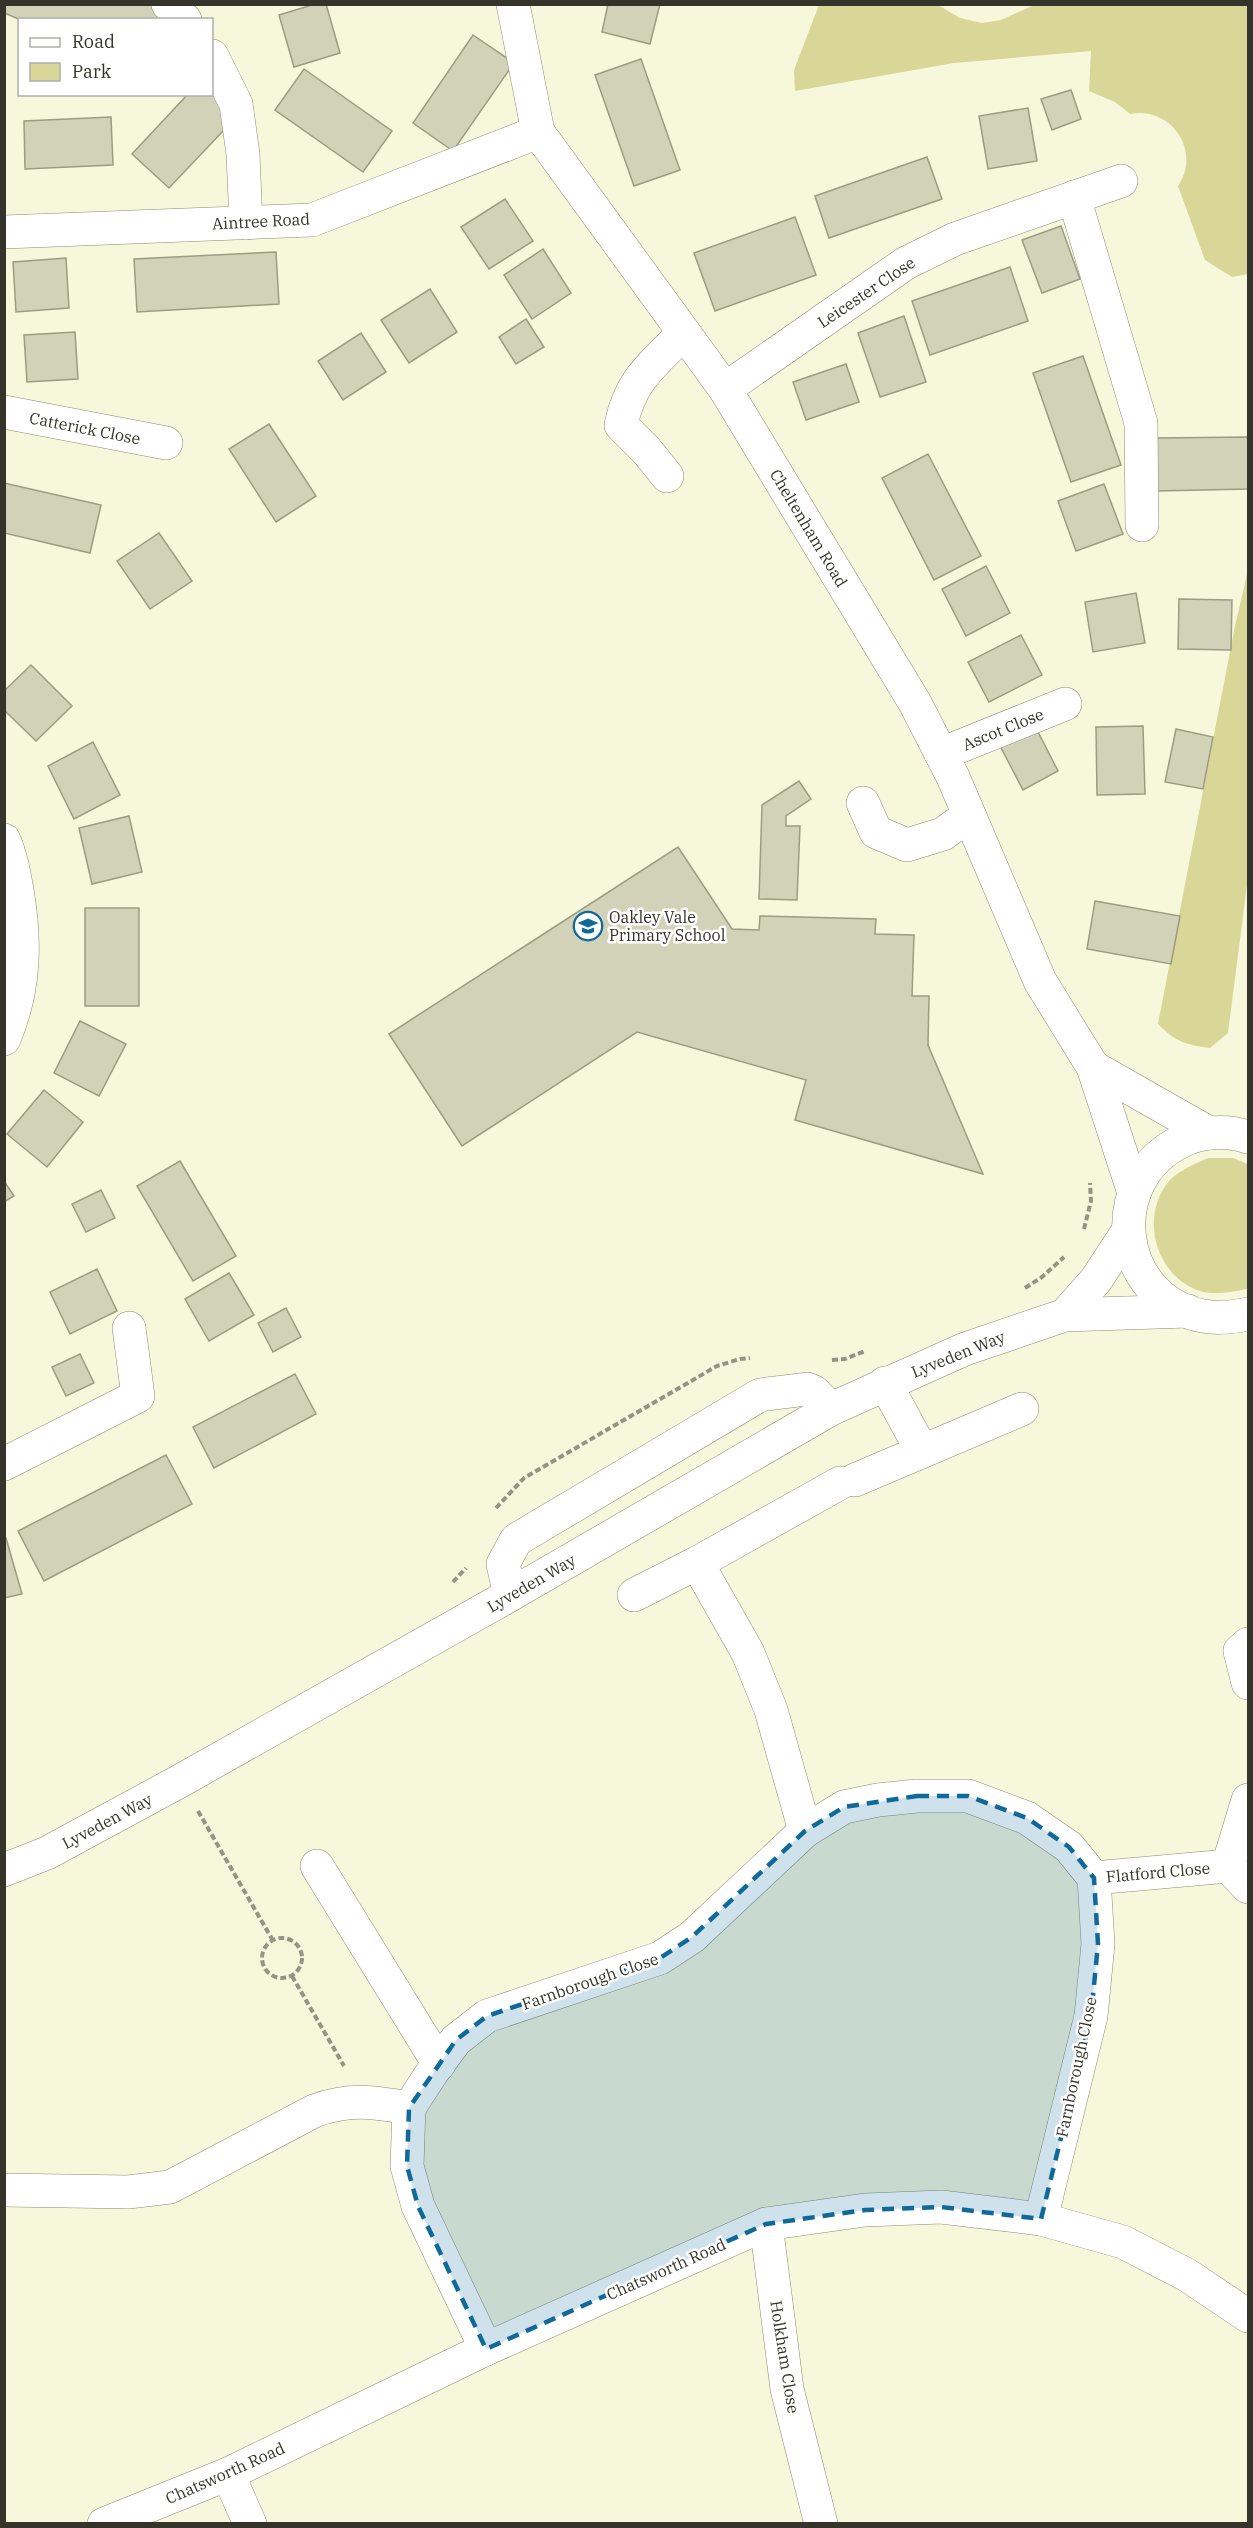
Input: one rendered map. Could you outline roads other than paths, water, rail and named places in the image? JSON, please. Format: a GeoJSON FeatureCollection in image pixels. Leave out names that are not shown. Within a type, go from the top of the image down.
{"type":"FeatureCollection","features":[{"type":"Feature","properties":{"kind":"street"},"geometry":{"type":"LineString","coordinates":[[168,4],[183,18]]}},
{"type":"Feature","properties":{"kind":"street","name":"Cheltenham Road"},"geometry":{"type":"LineString","coordinates":[[513,4],[538,132],[725,389],[915,703],[969,815],[1040,981],[1093,1067],[1134,1193]]}},
{"type":"Feature","properties":{"kind":"street"},"geometry":{"type":"LineString","coordinates":[[213,58],[236,104],[243,154],[246,223]]}},
{"type":"Feature","properties":{"kind":"street","name":"Aintree Road"},"geometry":{"type":"LineString","coordinates":[[4,232],[312,220],[538,132]]}},
{"type":"Feature","properties":{"kind":"street","name":"Leicester Close"},"geometry":{"type":"LineString","coordinates":[[725,389],[906,263],[955,239],[1121,181]]}},
{"type":"Feature","properties":{"kind":"street"},"geometry":{"type":"LineString","coordinates":[[1074,197],[1141,423],[1142,525]]}},
{"type":"Feature","properties":{"kind":"street"},"geometry":{"type":"LineString","coordinates":[[667,476],[647,451],[621,425],[626,403],[643,373],[684,333]]}},
{"type":"Feature","properties":{"kind":"street","name":"Catterick Close"},"geometry":{"type":"LineString","coordinates":[[4,412],[166,443]]}},
{"type":"Feature","properties":{"kind":"street","name":"Ascot Close"},"geometry":{"type":"LineString","coordinates":[[941,754],[1065,704]]}},
{"type":"Feature","properties":{"kind":"street"},"geometry":{"type":"LineString","coordinates":[[863,802],[876,832],[908,845],[942,834],[969,815]]}},
{"type":"Feature","properties":{"kind":"street"},"geometry":{"type":"LineString","coordinates":[[4,840],[16,886],[24,949],[21,985],[14,1014],[4,1039]]}},
{"type":"Feature","properties":{"kind":"street","name":"Cheltenham Road"},"geometry":{"type":"LineString","coordinates":[[1093,1067],[1209,1133]]}},
{"type":"Feature","properties":{"kind":"street"},"geometry":{"type":"LineString","coordinates":[[1241,1320],[1203,1316],[1180,1308],[1160,1295],[1143,1277],[1133,1255],[1128,1231],[1130,1207],[1137,1184],[1151,1163],[1169,1147],[1191,1137],[1209,1133],[1239,1134],[1248,1137]]}},
{"type":"Feature","properties":{"kind":"street"},"geometry":{"type":"LineString","coordinates":[[1065,1315],[1096,1280],[1128,1231]]}},
{"type":"Feature","properties":{"kind":"street","name":"Lyveden Way"},"geometry":{"type":"LineString","coordinates":[[4,1870],[47,1853],[180,1781],[510,1595],[831,1409],[885,1383],[965,1348],[1065,1315],[1188,1311]]}},
{"type":"Feature","properties":{"kind":"street"},"geometry":{"type":"LineString","coordinates":[[4,1464],[138,1396],[129,1328]]}},
{"type":"Feature","properties":{"kind":"street"},"geometry":{"type":"LineString","coordinates":[[885,1383],[922,1451]]}},
{"type":"Feature","properties":{"kind":"street"},"geometry":{"type":"LineString","coordinates":[[510,1595],[503,1564],[516,1540],[760,1395],[807,1389],[814,1392],[831,1409]]}},
{"type":"Feature","properties":{"kind":"street"},"geometry":{"type":"LineString","coordinates":[[634,1595],[848,1481],[1022,1409]]}},
{"type":"Feature","properties":{"kind":"street"},"geometry":{"type":"LineString","coordinates":[[696,1563],[748,1653],[771,1710],[805,1831]]}},
{"type":"Feature","properties":{"kind":"street"},"geometry":{"type":"LineString","coordinates":[[1248,1644],[1240,1651],[1248,1683]]}},
{"type":"Feature","properties":{"kind":"street","name":"Farnborough Close"},"geometry":{"type":"LineString","coordinates":[[409,2108],[456,2040],[487,2016],[660,1958],[692,1937],[805,1831],[844,1807],[878,1800],[917,1796],[968,1796],[1027,1818],[1069,1846],[1094,1878],[1098,1944],[1091,2016],[1041,2219]]}},
{"type":"Feature","properties":{"kind":"street"},"geometry":{"type":"LineString","coordinates":[[1238,1877],[1248,1800]]}},
{"type":"Feature","properties":{"kind":"street"},"geometry":{"type":"LineString","coordinates":[[316,1866],[439,2064]]}},
{"type":"Feature","properties":{"kind":"street","name":"Flatford Close"},"geometry":{"type":"LineString","coordinates":[[1094,1878],[1238,1877]]}},
{"type":"Feature","properties":{"kind":"street"},"geometry":{"type":"LineString","coordinates":[[4,2190],[128,2192],[170,2187],[314,2111],[334,2103],[364,2100],[409,2108],[407,2166],[418,2206],[486,2349]]}},
{"type":"Feature","properties":{"kind":"street","name":"Chatsworth Road"},"geometry":{"type":"LineString","coordinates":[[104,2523],[228,2475],[486,2349],[766,2224],[865,2210],[941,2207],[1041,2219],[1123,2242],[1186,2275],[1248,2316]]}},
{"type":"Feature","properties":{"kind":"street","name":"Holkham Close"},"geometry":{"type":"LineString","coordinates":[[766,2224],[787,2390],[821,2523]]}},
{"type":"Feature","properties":{"kind":"street"},"geometry":{"type":"LineString","coordinates":[[228,2475],[250,2523]]}},
{"type":"Feature","properties":{"kind":"place","name":"Oakley Vale Primary School"},"geometry":{"type":"Point","coordinates":[588,926]}}]}
